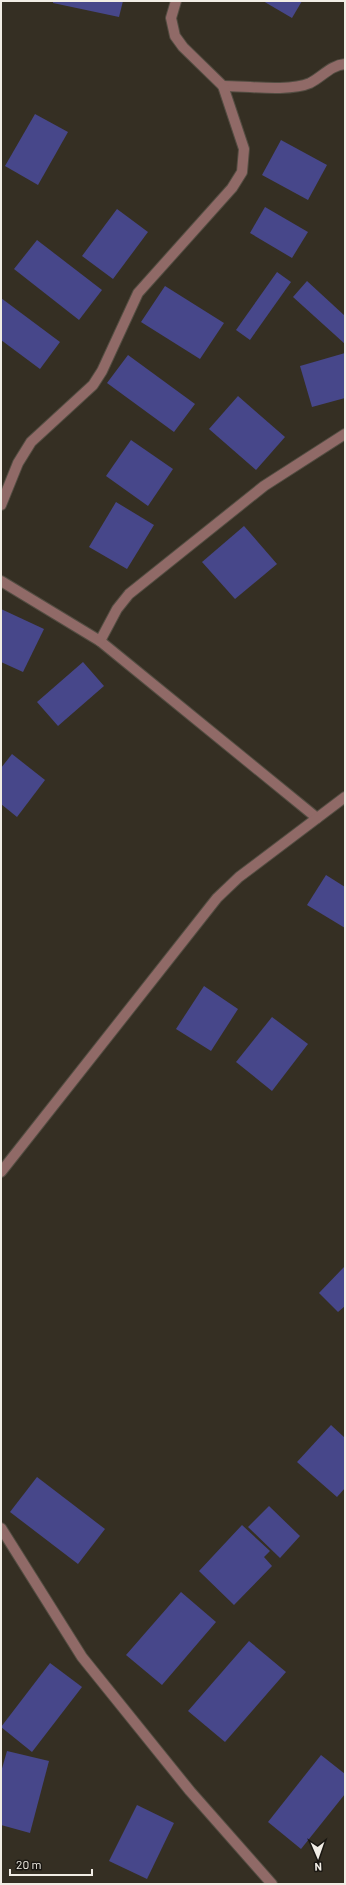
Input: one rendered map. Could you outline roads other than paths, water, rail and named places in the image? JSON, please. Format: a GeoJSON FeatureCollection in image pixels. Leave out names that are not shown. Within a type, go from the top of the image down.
{"type":"FeatureCollection","features":[{"type":"Feature","properties":{"kind":"street"},"geometry":{"type":"LineString","coordinates":[[1,505],[18,463],[31,442],[96,380],[138,293],[232,188],[242,172],[244,148],[223,86],[183,47],[175,36],[171,18],[176,1]]}},
{"type":"Feature","properties":{"kind":"street"},"geometry":{"type":"LineString","coordinates":[[223,86],[292,87],[309,83],[329,70],[345,64]]}},
{"type":"Feature","properties":{"kind":"street"},"geometry":{"type":"LineString","coordinates":[[100,641],[117,609],[129,594],[264,486],[345,434]]}},
{"type":"Feature","properties":{"kind":"street"},"geometry":{"type":"LineString","coordinates":[[1,581],[100,641],[317,818]]}},
{"type":"Feature","properties":{"kind":"street"},"geometry":{"type":"LineString","coordinates":[[1,1172],[217,898],[239,877],[345,797]]}},
{"type":"Feature","properties":{"kind":"street"},"geometry":{"type":"LineString","coordinates":[[1,1528],[82,1657],[190,1791],[272,1884]]}}]}
